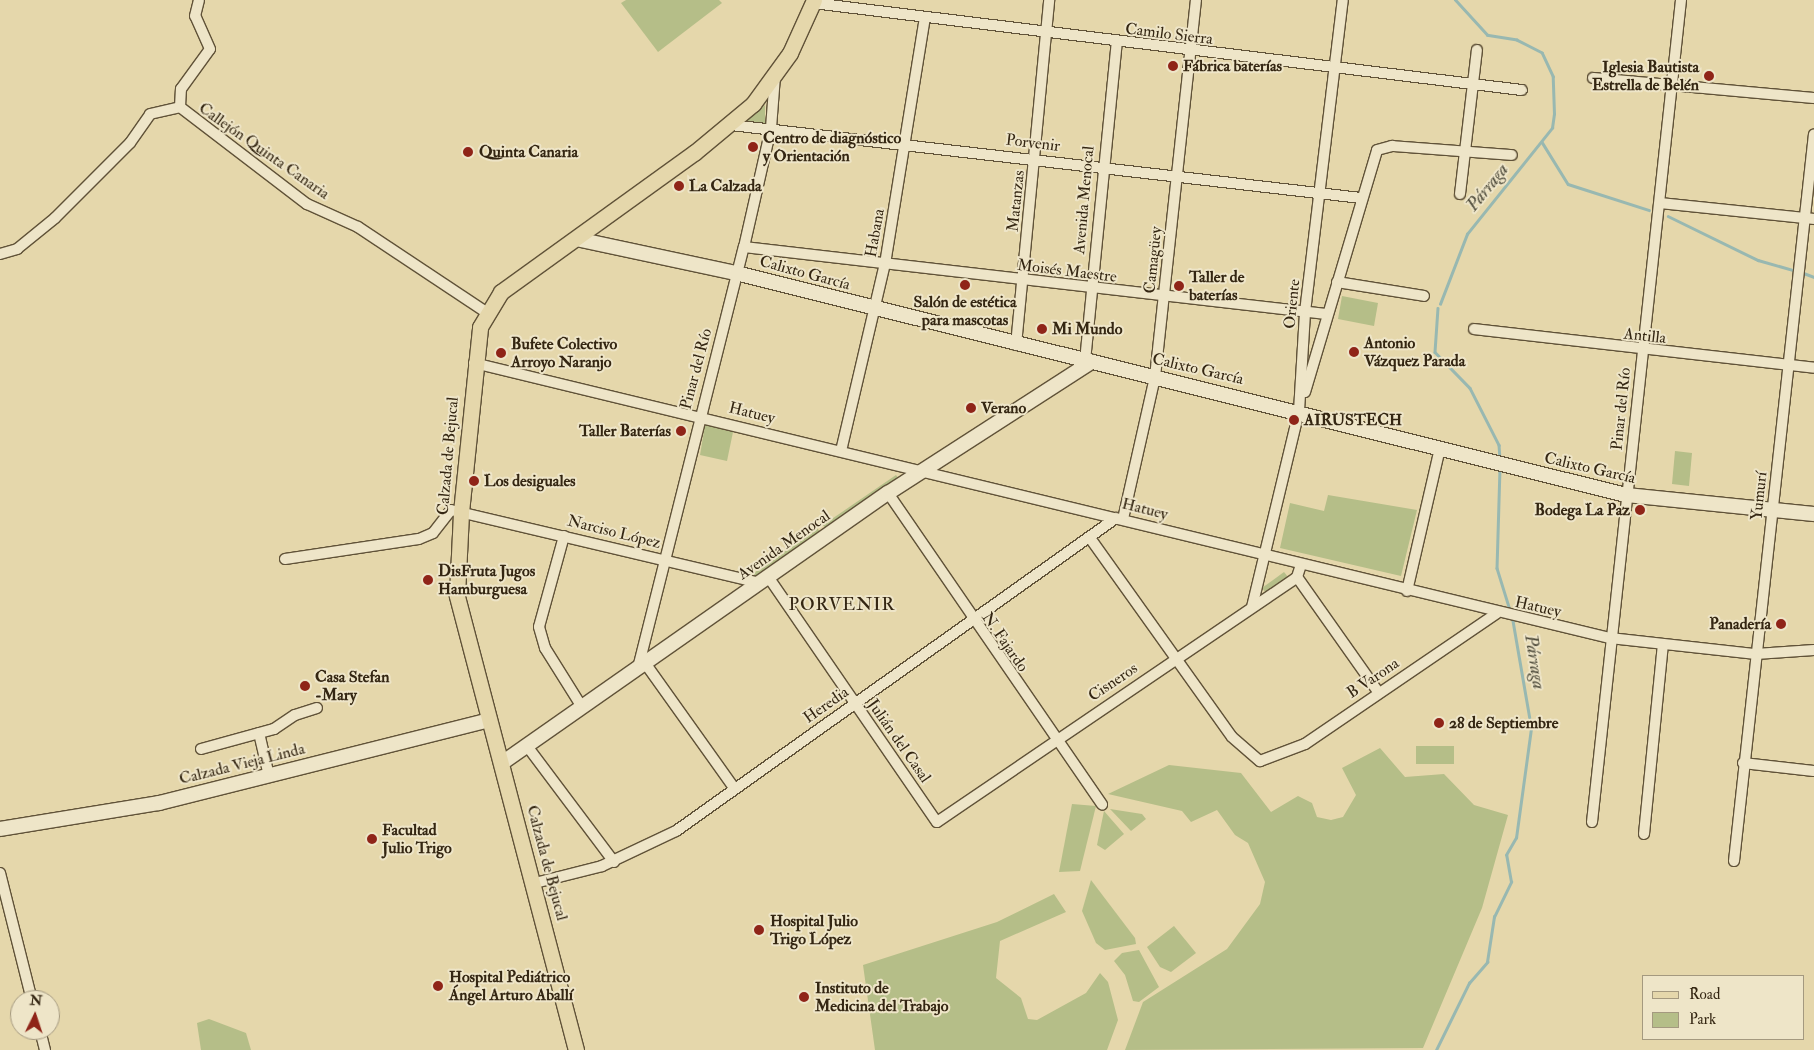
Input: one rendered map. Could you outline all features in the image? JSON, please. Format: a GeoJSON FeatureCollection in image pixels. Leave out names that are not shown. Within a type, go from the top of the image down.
{"type":"FeatureCollection","features":[{"type":"Feature","properties":{"kind":"main road","name":"Calzada de Bejucal"},"geometry":{"type":"LineString","coordinates":[[576,1050],[535,883],[489,720],[457,595],[461,512],[474,363],[486,312],[501,292],[577,239],[731,125],[775,76],[814,2]]}},
{"type":"Feature","properties":{"kind":"main road","name":"Calixto García"},"geometry":{"type":"LineString","coordinates":[[577,239],[736,273],[873,310],[1299,411],[1513,468],[1626,495],[1814,514]]}},
{"type":"Feature","properties":{"kind":"main road","name":"Avenida Menocal"},"geometry":{"type":"LineString","coordinates":[[502,763],[765,581],[888,493],[925,471],[1088,362]]}},
{"type":"Feature","properties":{"kind":"main road","name":"Calzada Vieja Linda"},"geometry":{"type":"LineString","coordinates":[[0,830],[158,803],[489,720]]}},
{"type":"Feature","properties":{"kind":"street"},"geometry":{"type":"LineString","coordinates":[[0,254],[17,249],[56,218],[130,143],[150,114],[180,107],[182,90],[210,49],[195,16],[199,0]]}},
{"type":"Feature","properties":{"kind":"street","name":"Matanzas"},"geometry":{"type":"LineString","coordinates":[[1016,345],[1036,158],[1049,0]]}},
{"type":"Feature","properties":{"kind":"street","name":"Camagüey"},"geometry":{"type":"LineString","coordinates":[[1120,519],[1155,377],[1165,299],[1189,51],[1196,0]]}},
{"type":"Feature","properties":{"kind":"street","name":"Oriente"},"geometry":{"type":"LineString","coordinates":[[1252,607],[1299,411],[1305,312],[1342,0]]}},
{"type":"Feature","properties":{"kind":"street","name":"Pinar del Río"},"geometry":{"type":"LineString","coordinates":[[1592,822],[1610,638],[1660,203],[1681,0]]}},
{"type":"Feature","properties":{"kind":"street","name":"Camilo Sierra"},"geometry":{"type":"LineString","coordinates":[[814,2],[1045,34],[1335,70],[1522,90]]}},
{"type":"Feature","properties":{"kind":"street","name":"Habana"},"geometry":{"type":"LineString","coordinates":[[841,450],[873,310],[886,264],[907,143],[925,18]]}},
{"type":"Feature","properties":{"kind":"street","name":"Avenida Menocal"},"geometry":{"type":"LineString","coordinates":[[1088,362],[1093,289],[1117,42]]}},
{"type":"Feature","properties":{"kind":"street"},"geometry":{"type":"LineString","coordinates":[[1460,194],[1477,50]]}},
{"type":"Feature","properties":{"kind":"street","name":"Pinar del Río"},"geometry":{"type":"LineString","coordinates":[[642,665],[663,560],[744,248],[771,128],[775,76]]}},
{"type":"Feature","properties":{"kind":"street"},"geometry":{"type":"LineString","coordinates":[[1592,78],[1671,83],[1814,98]]}},
{"type":"Feature","properties":{"kind":"street","name":"Callejón Quinta Canaria"},"geometry":{"type":"LineString","coordinates":[[180,107],[311,206],[358,227],[486,312]]}},
{"type":"Feature","properties":{"kind":"street","name":"Porvenir"},"geometry":{"type":"LineString","coordinates":[[731,125],[907,143],[1361,198]]}},
{"type":"Feature","properties":{"kind":"street","name":"Yumurí"},"geometry":{"type":"LineString","coordinates":[[1734,861],[1787,365],[1800,262],[1810,218],[1814,134]]}},
{"type":"Feature","properties":{"kind":"street"},"geometry":{"type":"LineString","coordinates":[[1299,411],[1374,156],[1382,146],[1512,155]]}},
{"type":"Feature","properties":{"kind":"street"},"geometry":{"type":"LineString","coordinates":[[1660,203],[1810,218]]}},
{"type":"Feature","properties":{"kind":"street","name":"Moisés Maestre"},"geometry":{"type":"LineString","coordinates":[[744,248],[1165,299],[1326,314]]}},
{"type":"Feature","properties":{"kind":"street"},"geometry":{"type":"LineString","coordinates":[[1337,282],[1424,296]]}},
{"type":"Feature","properties":{"kind":"street","name":"Antilla"},"geometry":{"type":"LineString","coordinates":[[1474,329],[1643,351],[1814,368]]}},
{"type":"Feature","properties":{"kind":"street","name":"Hatuey"},"geometry":{"type":"LineString","coordinates":[[474,363],[700,415],[1407,591],[1610,638],[1756,654],[1814,650]]}},
{"type":"Feature","properties":{"kind":"street"},"geometry":{"type":"LineString","coordinates":[[1407,591],[1440,448]]}},
{"type":"Feature","properties":{"kind":"street","name":"N. Fajardo"},"geometry":{"type":"LineString","coordinates":[[888,493],[971,620],[1102,804]]}},
{"type":"Feature","properties":{"kind":"street"},"geometry":{"type":"LineString","coordinates":[[286,559],[419,538],[433,533],[451,510],[461,512]]}},
{"type":"Feature","properties":{"kind":"street","name":"Narciso López"},"geometry":{"type":"LineString","coordinates":[[461,512],[663,560],[765,581]]}},
{"type":"Feature","properties":{"kind":"street","name":"Heredia"},"geometry":{"type":"LineString","coordinates":[[535,883],[614,862],[676,831],[971,620],[1120,519]]}},
{"type":"Feature","properties":{"kind":"street"},"geometry":{"type":"LineString","coordinates":[[564,536],[539,627],[545,648],[582,707]]}},
{"type":"Feature","properties":{"kind":"street"},"geometry":{"type":"LineString","coordinates":[[1090,538],[1176,658]]}},
{"type":"Feature","properties":{"kind":"street"},"geometry":{"type":"LineString","coordinates":[[1301,565],[1297,577],[1378,692]]}},
{"type":"Feature","properties":{"kind":"street","name":"Cisneros"},"geometry":{"type":"LineString","coordinates":[[936,822],[1055,739],[1297,577]]}},
{"type":"Feature","properties":{"kind":"street","name":"Julián del Casal"},"geometry":{"type":"LineString","coordinates":[[765,581],[855,703],[936,822]]}},
{"type":"Feature","properties":{"kind":"street","name":"B Varona"},"geometry":{"type":"LineString","coordinates":[[1176,658],[1232,737],[1260,761],[1305,744],[1378,692],[1498,613]]}},
{"type":"Feature","properties":{"kind":"street"},"geometry":{"type":"LineString","coordinates":[[1644,834],[1663,645]]}},
{"type":"Feature","properties":{"kind":"street"},"geometry":{"type":"LineString","coordinates":[[642,665],[734,788]]}},
{"type":"Feature","properties":{"kind":"street"},"geometry":{"type":"LineString","coordinates":[[201,749],[259,733],[318,708]]}},
{"type":"Feature","properties":{"kind":"street"},"geometry":{"type":"LineString","coordinates":[[259,733],[269,776]]}},
{"type":"Feature","properties":{"kind":"street"},"geometry":{"type":"LineString","coordinates":[[527,746],[614,862]]}},
{"type":"Feature","properties":{"kind":"street"},"geometry":{"type":"LineString","coordinates":[[1743,763],[1814,771]]}},
{"type":"Feature","properties":{"kind":"street"},"geometry":{"type":"LineString","coordinates":[[0,873],[29,990]]}},
{"type":"Feature","properties":{"kind":"street"},"geometry":{"type":"LineString","coordinates":[[0,922],[11,923]]}},
{"type":"Feature","properties":{"kind":"green space"},"geometry":{"type":"Polygon","coordinates":[[[626,0],[719,0],[722,3],[658,52],[621,3],[626,0]]]}},
{"type":"Feature","properties":{"kind":"green space"},"geometry":{"type":"Polygon","coordinates":[[[765,105],[765,123],[749,124],[746,121],[765,105]]]}},
{"type":"Feature","properties":{"kind":"green space"},"geometry":{"type":"Polygon","coordinates":[[[1342,296],[1378,303],[1374,326],[1338,319],[1342,296]]]}},
{"type":"Feature","properties":{"kind":"green space"},"geometry":{"type":"Polygon","coordinates":[[[705,425],[733,432],[727,461],[700,455],[705,425]]]}},
{"type":"Feature","properties":{"kind":"green space"},"geometry":{"type":"Polygon","coordinates":[[[1675,451],[1692,453],[1689,486],[1672,484],[1675,451]]]}},
{"type":"Feature","properties":{"kind":"green space"},"geometry":{"type":"Polygon","coordinates":[[[896,475],[899,479],[826,529],[823,525],[896,475]]]}},
{"type":"Feature","properties":{"kind":"green space"},"geometry":{"type":"Polygon","coordinates":[[[1328,495],[1417,510],[1401,576],[1280,548],[1290,503],[1324,511],[1328,495]]]}},
{"type":"Feature","properties":{"kind":"green space"},"geometry":{"type":"Polygon","coordinates":[[[817,528],[821,533],[753,579],[754,573],[817,528]]]}},
{"type":"Feature","properties":{"kind":"green space"},"geometry":{"type":"Polygon","coordinates":[[[1284,572],[1288,577],[1266,593],[1262,588],[1284,572]]]}},
{"type":"Feature","properties":{"kind":"green space"},"geometry":{"type":"Polygon","coordinates":[[[1416,746],[1454,746],[1454,764],[1416,764],[1416,746]]]}},
{"type":"Feature","properties":{"kind":"green space"},"geometry":{"type":"Polygon","coordinates":[[[1380,748],[1405,777],[1444,774],[1474,805],[1508,815],[1482,908],[1423,1048],[1125,1050],[1143,1002],[1227,949],[1260,904],[1265,882],[1248,843],[1235,835],[1217,810],[1191,822],[1182,811],[1108,794],[1169,765],[1241,773],[1271,812],[1298,796],[1312,803],[1317,817],[1331,820],[1343,817],[1356,795],[1342,768],[1380,748]]]}},
{"type":"Feature","properties":{"kind":"green space"},"geometry":{"type":"Polygon","coordinates":[[[1072,804],[1096,806],[1080,871],[1059,872],[1072,804]]]}},
{"type":"Feature","properties":{"kind":"green space"},"geometry":{"type":"Polygon","coordinates":[[[1110,809],[1142,814],[1146,819],[1131,831],[1110,809]]]}},
{"type":"Feature","properties":{"kind":"green space"},"geometry":{"type":"Polygon","coordinates":[[[1104,811],[1124,834],[1105,850],[1097,845],[1104,811]]]}},
{"type":"Feature","properties":{"kind":"green space"},"geometry":{"type":"Polygon","coordinates":[[[1091,880],[1135,938],[1136,944],[1105,950],[1096,943],[1082,911],[1091,880]]]}},
{"type":"Feature","properties":{"kind":"green space"},"geometry":{"type":"Polygon","coordinates":[[[1054,894],[1066,912],[1000,941],[996,978],[1021,998],[1028,1019],[1037,1020],[1086,993],[1100,973],[1108,982],[1118,1020],[1107,1050],[875,1050],[863,965],[997,922],[1054,894]]]}},
{"type":"Feature","properties":{"kind":"green space"},"geometry":{"type":"Polygon","coordinates":[[[1174,926],[1196,953],[1171,972],[1160,967],[1147,947],[1174,926]]]}},
{"type":"Feature","properties":{"kind":"green space"},"geometry":{"type":"Polygon","coordinates":[[[1139,950],[1159,987],[1139,1002],[1133,1001],[1125,975],[1114,961],[1122,953],[1139,950]]]}},
{"type":"Feature","properties":{"kind":"green space"},"geometry":{"type":"Polygon","coordinates":[[[209,1019],[246,1033],[251,1050],[201,1050],[197,1023],[209,1019]]]}},
{"type":"Feature","properties":{"kind":"waterway","name":"Párraga"},"geometry":{"type":"LineString","coordinates":[[1440,304],[1467,234],[1552,128],[1554,114],[1553,77],[1542,53],[1517,40],[1487,35],[1455,0]]}},
{"type":"Feature","properties":{"kind":"waterway"},"geometry":{"type":"LineString","coordinates":[[1542,142],[1568,184],[1649,210]]}},
{"type":"Feature","properties":{"kind":"waterway"},"geometry":{"type":"LineString","coordinates":[[1668,216],[1758,260],[1796,271]]}},
{"type":"Feature","properties":{"kind":"waterway"},"geometry":{"type":"LineString","coordinates":[[1801,272],[1814,277]]}},
{"type":"Feature","properties":{"kind":"waterway","name":"Párraga"},"geometry":{"type":"LineString","coordinates":[[1438,308],[1435,352],[1470,388],[1499,445],[1500,460]]}},
{"type":"Feature","properties":{"kind":"waterway","name":"Párraga"},"geometry":{"type":"LineString","coordinates":[[1500,468],[1497,568],[1510,610]]}},
{"type":"Feature","properties":{"kind":"waterway","name":"Párraga"},"geometry":{"type":"LineString","coordinates":[[1436,1050],[1469,983],[1487,962],[1494,917],[1511,882],[1506,855],[1516,838],[1531,728],[1512,618]]}},
{"type":"Feature","properties":{"kind":"place","name":"Fábrica baterías"},"geometry":{"type":"Point","coordinates":[1173,66]}},
{"type":"Feature","properties":{"kind":"place","name":"Iglesia Bautista Estrella de Belén"},"geometry":{"type":"Point","coordinates":[1709,76]}},
{"type":"Feature","properties":{"kind":"place","name":"Centro de diagnóstico y Orientación"},"geometry":{"type":"Point","coordinates":[753,147]}},
{"type":"Feature","properties":{"kind":"place","name":"Quinta Canaria"},"geometry":{"type":"Point","coordinates":[468,152]}},
{"type":"Feature","properties":{"kind":"place","name":"La Calzada"},"geometry":{"type":"Point","coordinates":[679,186]}},
{"type":"Feature","properties":{"kind":"place","name":"Salón de estética para mascotas"},"geometry":{"type":"Point","coordinates":[965,285]}},
{"type":"Feature","properties":{"kind":"place","name":"Taller de baterías"},"geometry":{"type":"Point","coordinates":[1179,286]}},
{"type":"Feature","properties":{"kind":"place","name":"Mi Mundo"},"geometry":{"type":"Point","coordinates":[1042,329]}},
{"type":"Feature","properties":{"kind":"place","name":"Antonio Vázquez Parada"},"geometry":{"type":"Point","coordinates":[1354,352]}},
{"type":"Feature","properties":{"kind":"place","name":"Bufete Colectivo Arroyo Naranjo"},"geometry":{"type":"Point","coordinates":[501,353]}},
{"type":"Feature","properties":{"kind":"place","name":"Verano"},"geometry":{"type":"Point","coordinates":[971,408]}},
{"type":"Feature","properties":{"kind":"place","name":"AIRUSTECH"},"geometry":{"type":"Point","coordinates":[1294,420]}},
{"type":"Feature","properties":{"kind":"place","name":"Taller Baterías"},"geometry":{"type":"Point","coordinates":[681,431]}},
{"type":"Feature","properties":{"kind":"place","name":"Los desiguales"},"geometry":{"type":"Point","coordinates":[474,481]}},
{"type":"Feature","properties":{"kind":"place","name":"Bodega La Paz"},"geometry":{"type":"Point","coordinates":[1640,510]}},
{"type":"Feature","properties":{"kind":"place","name":"DisFruta Jugos Hamburguesa"},"geometry":{"type":"Point","coordinates":[428,580]}},
{"type":"Feature","properties":{"kind":"place","name":"Panadería"},"geometry":{"type":"Point","coordinates":[1781,624]}},
{"type":"Feature","properties":{"kind":"place","name":"Casa Stefan -Mary"},"geometry":{"type":"Point","coordinates":[305,686]}},
{"type":"Feature","properties":{"kind":"place","name":"28 de Septiembre"},"geometry":{"type":"Point","coordinates":[1439,723]}},
{"type":"Feature","properties":{"kind":"place","name":"Facultad Julio Trigo"},"geometry":{"type":"Point","coordinates":[372,839]}},
{"type":"Feature","properties":{"kind":"place","name":"Hospital Julio Trigo López"},"geometry":{"type":"Point","coordinates":[759,930]}},
{"type":"Feature","properties":{"kind":"place","name":"Hospital Pediátrico Ángel Arturo Aballí"},"geometry":{"type":"Point","coordinates":[438,986]}},
{"type":"Feature","properties":{"kind":"place","name":"Instituto de Medicina del Trabajo"},"geometry":{"type":"Point","coordinates":[804,997]}},
{"type":"Feature","properties":{"kind":"district","name":"PORVENIR"},"geometry":{"type":"Point","coordinates":[842,605]}}]}
